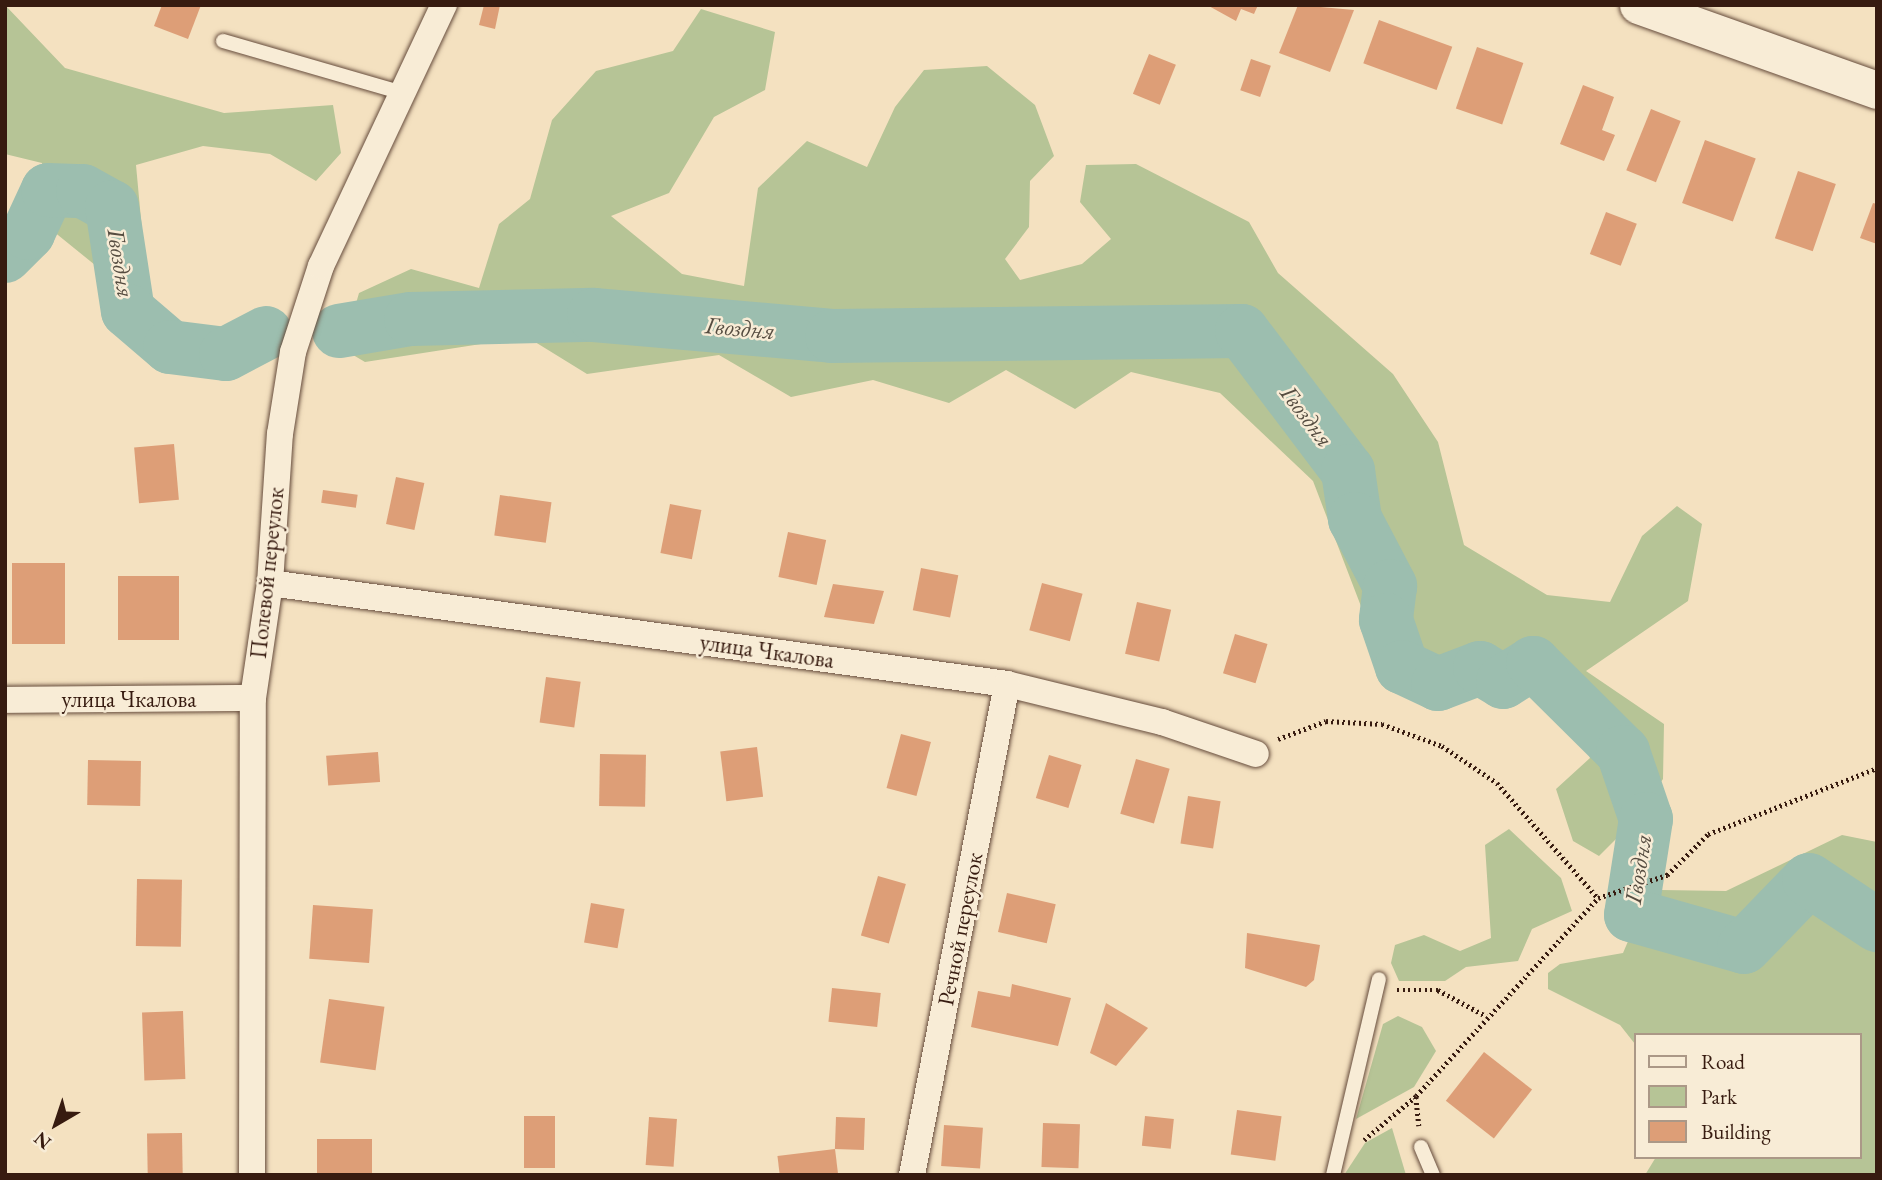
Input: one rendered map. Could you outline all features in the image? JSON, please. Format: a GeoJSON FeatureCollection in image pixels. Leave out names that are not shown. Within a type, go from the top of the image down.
{"type":"FeatureCollection","features":[{"type":"Feature","properties":{"kind":"main road"},"geometry":{"type":"LineString","coordinates":[[1638,5],[1877,90]]}},
{"type":"Feature","properties":{"kind":"street","name":"Полевой переулок"},"geometry":{"type":"LineString","coordinates":[[252,1175],[253,698],[270,583],[280,435],[293,352],[321,266],[407,94],[444,5]]}},
{"type":"Feature","properties":{"kind":"street","name":"улица Чкалова"},"geometry":{"type":"LineString","coordinates":[[270,583],[1007,684],[1162,722],[1256,754]]}},
{"type":"Feature","properties":{"kind":"street","name":"Речной переулок"},"geometry":{"type":"LineString","coordinates":[[912,1175],[1007,684]]}},
{"type":"Feature","properties":{"kind":"street","name":"улица Чкалова"},"geometry":{"type":"LineString","coordinates":[[5,699],[253,698]]}},
{"type":"Feature","properties":{"kind":"lane"},"geometry":{"type":"LineString","coordinates":[[223,41],[407,94]]}},
{"type":"Feature","properties":{"kind":"lane"},"geometry":{"type":"LineString","coordinates":[[1335,1168],[1377,986]]}},
{"type":"Feature","properties":{"kind":"lane"},"geometry":{"type":"LineString","coordinates":[[1421,1147],[1433,1175]]}},
{"type":"Feature","properties":{"kind":"path"},"geometry":{"type":"LineString","coordinates":[[1256,754],[1292,730],[1326,721],[1382,724],[1442,746],[1497,783],[1598,898]]}},
{"type":"Feature","properties":{"kind":"path"},"geometry":{"type":"LineString","coordinates":[[1335,1168],[1416,1096],[1486,1016],[1598,898],[1612,891],[1667,875],[1708,834],[1877,768]]}},
{"type":"Feature","properties":{"kind":"path"},"geometry":{"type":"LineString","coordinates":[[1377,986],[1421,986],[1486,1016]]}},
{"type":"Feature","properties":{"kind":"path"},"geometry":{"type":"LineString","coordinates":[[1416,1096],[1421,1147]]}},
{"type":"Feature","properties":{"kind":"green space"},"geometry":{"type":"Polygon","coordinates":[[[5,5],[65,68],[224,113],[333,105],[341,153],[316,181],[270,154],[203,146],[136,165],[143,241],[95,265],[53,231],[42,163],[5,154],[5,5]]]}},
{"type":"Feature","properties":{"kind":"green space"},"geometry":{"type":"Polygon","coordinates":[[[701,9],[775,32],[765,90],[714,117],[669,193],[611,216],[682,274],[744,286],[758,188],[807,141],[867,167],[895,107],[924,70],[987,66],[1035,105],[1054,156],[1030,181],[1029,227],[1005,259],[1020,280],[1082,264],[1111,239],[1080,202],[1086,165],[1136,164],[1249,222],[1278,273],[1393,374],[1438,442],[1464,545],[1547,595],[1610,602],[1642,536],[1677,506],[1702,524],[1688,601],[1586,671],[1664,724],[1663,779],[1633,822],[1599,856],[1573,841],[1556,789],[1590,758],[1574,713],[1536,679],[1419,703],[1372,635],[1313,481],[1220,393],[1131,372],[1075,409],[1006,370],[949,403],[873,380],[791,397],[719,355],[587,374],[527,337],[365,362],[343,349],[359,293],[411,269],[479,288],[499,224],[530,199],[552,120],[596,71],[673,51],[701,9]]]}},
{"type":"Feature","properties":{"kind":"green space"},"geometry":{"type":"Polygon","coordinates":[[[1509,829],[1561,878],[1572,911],[1532,929],[1518,961],[1466,967],[1445,981],[1399,981],[1391,963],[1395,945],[1424,935],[1460,951],[1491,938],[1485,845],[1509,829]]]}},
{"type":"Feature","properties":{"kind":"green space"},"geometry":{"type":"Polygon","coordinates":[[[1842,835],[1877,842],[1877,1175],[1645,1175],[1655,1159],[1861,1159],[1861,1033],[1633,1033],[1633,1041],[1620,1025],[1548,989],[1548,973],[1560,964],[1623,953],[1647,897],[1661,890],[1726,891],[1842,835]]]}},
{"type":"Feature","properties":{"kind":"green space"},"geometry":{"type":"Polygon","coordinates":[[[1398,1016],[1422,1027],[1436,1051],[1414,1087],[1356,1119],[1383,1024],[1398,1016]]]}},
{"type":"Feature","properties":{"kind":"green space"},"geometry":{"type":"Polygon","coordinates":[[[1392,1128],[1406,1175],[1344,1175],[1365,1143],[1392,1128]]]}},
{"type":"Feature","properties":{"kind":"building"},"geometry":{"type":"Polygon","coordinates":[[[162,5],[201,5],[188,39],[154,26],[162,5]]]}},
{"type":"Feature","properties":{"kind":"building"},"geometry":{"type":"Polygon","coordinates":[[[484,5],[500,5],[495,29],[479,25],[484,5]]]}},
{"type":"Feature","properties":{"kind":"building"},"geometry":{"type":"Polygon","coordinates":[[[1207,5],[1258,5],[1254,14],[1241,9],[1236,21],[1207,5]]]}},
{"type":"Feature","properties":{"kind":"building"},"geometry":{"type":"Polygon","coordinates":[[[1298,5],[1354,10],[1330,72],[1279,53],[1298,5]]]}},
{"type":"Feature","properties":{"kind":"building"},"geometry":{"type":"Polygon","coordinates":[[[1379,20],[1452,47],[1437,90],[1363,63],[1379,20]]]}},
{"type":"Feature","properties":{"kind":"building"},"geometry":{"type":"Polygon","coordinates":[[[1477,47],[1523,63],[1502,124],[1456,108],[1477,47]]]}},
{"type":"Feature","properties":{"kind":"building"},"geometry":{"type":"Polygon","coordinates":[[[1149,54],[1176,65],[1160,105],[1133,94],[1149,54]]]}},
{"type":"Feature","properties":{"kind":"building"},"geometry":{"type":"Polygon","coordinates":[[[1251,59],[1271,66],[1260,97],[1240,90],[1251,59]]]}},
{"type":"Feature","properties":{"kind":"building"},"geometry":{"type":"Polygon","coordinates":[[[1583,85],[1614,97],[1602,130],[1615,135],[1604,161],[1560,144],[1583,85]]]}},
{"type":"Feature","properties":{"kind":"building"},"geometry":{"type":"Polygon","coordinates":[[[1651,109],[1681,121],[1656,182],[1626,170],[1651,109]]]}},
{"type":"Feature","properties":{"kind":"building"},"geometry":{"type":"Polygon","coordinates":[[[1705,140],[1756,158],[1733,221],[1682,203],[1705,140]]]}},
{"type":"Feature","properties":{"kind":"building"},"geometry":{"type":"Polygon","coordinates":[[[1798,171],[1836,184],[1813,251],[1775,238],[1798,171]]]}},
{"type":"Feature","properties":{"kind":"building"},"geometry":{"type":"Polygon","coordinates":[[[1873,203],[1877,204],[1877,244],[1860,238],[1873,203]]]}},
{"type":"Feature","properties":{"kind":"building"},"geometry":{"type":"Polygon","coordinates":[[[1606,212],[1637,224],[1621,266],[1590,254],[1606,212]]]}},
{"type":"Feature","properties":{"kind":"building"},"geometry":{"type":"Polygon","coordinates":[[[174,444],[179,500],[139,503],[134,447],[174,444]]]}},
{"type":"Feature","properties":{"kind":"building"},"geometry":{"type":"Polygon","coordinates":[[[396,477],[424,483],[414,530],[386,524],[396,477]]]}},
{"type":"Feature","properties":{"kind":"building"},"geometry":{"type":"Polygon","coordinates":[[[323,490],[358,495],[356,508],[321,503],[323,490]]]}},
{"type":"Feature","properties":{"kind":"building"},"geometry":{"type":"Polygon","coordinates":[[[500,495],[551,502],[546,543],[494,536],[500,495]]]}},
{"type":"Feature","properties":{"kind":"building"},"geometry":{"type":"Polygon","coordinates":[[[670,504],[701,510],[692,559],[660,553],[670,504]]]}},
{"type":"Feature","properties":{"kind":"building"},"geometry":{"type":"Polygon","coordinates":[[[788,532],[826,540],[817,585],[778,577],[788,532]]]}},
{"type":"Feature","properties":{"kind":"building"},"geometry":{"type":"Polygon","coordinates":[[[12,563],[65,563],[65,644],[12,644],[12,563]]]}},
{"type":"Feature","properties":{"kind":"building"},"geometry":{"type":"Polygon","coordinates":[[[921,568],[958,575],[950,617],[913,610],[921,568]]]}},
{"type":"Feature","properties":{"kind":"building"},"geometry":{"type":"Polygon","coordinates":[[[118,576],[179,576],[179,640],[118,640],[118,576]]]}},
{"type":"Feature","properties":{"kind":"building"},"geometry":{"type":"Polygon","coordinates":[[[1042,583],[1083,594],[1070,641],[1029,630],[1042,583]]]}},
{"type":"Feature","properties":{"kind":"building"},"geometry":{"type":"Polygon","coordinates":[[[833,584],[884,591],[874,624],[824,617],[833,584]]]}},
{"type":"Feature","properties":{"kind":"building"},"geometry":{"type":"Polygon","coordinates":[[[1137,602],[1171,610],[1159,662],[1125,654],[1137,602]]]}},
{"type":"Feature","properties":{"kind":"building"},"geometry":{"type":"Polygon","coordinates":[[[1235,634],[1268,644],[1256,683],[1223,673],[1235,634]]]}},
{"type":"Feature","properties":{"kind":"building"},"geometry":{"type":"Polygon","coordinates":[[[546,677],[581,682],[574,727],[540,723],[546,677]]]}},
{"type":"Feature","properties":{"kind":"building"},"geometry":{"type":"Polygon","coordinates":[[[901,734],[931,742],[916,796],[887,788],[901,734]]]}},
{"type":"Feature","properties":{"kind":"building"},"geometry":{"type":"Polygon","coordinates":[[[757,747],[763,797],[726,801],[720,752],[757,747]]]}},
{"type":"Feature","properties":{"kind":"building"},"geometry":{"type":"Polygon","coordinates":[[[378,752],[380,782],[328,786],[326,756],[378,752]]]}},
{"type":"Feature","properties":{"kind":"building"},"geometry":{"type":"Polygon","coordinates":[[[600,754],[646,755],[645,807],[599,806],[600,754]]]}},
{"type":"Feature","properties":{"kind":"building"},"geometry":{"type":"Polygon","coordinates":[[[1049,755],[1082,765],[1068,808],[1036,798],[1049,755]]]}},
{"type":"Feature","properties":{"kind":"building"},"geometry":{"type":"Polygon","coordinates":[[[1136,759],[1170,769],[1154,823],[1120,814],[1136,759]]]}},
{"type":"Feature","properties":{"kind":"building"},"geometry":{"type":"Polygon","coordinates":[[[88,760],[141,761],[140,806],[87,805],[88,760]]]}},
{"type":"Feature","properties":{"kind":"building"},"geometry":{"type":"Polygon","coordinates":[[[1188,796],[1221,801],[1213,849],[1180,843],[1188,796]]]}},
{"type":"Feature","properties":{"kind":"building"},"geometry":{"type":"Polygon","coordinates":[[[878,876],[906,884],[889,944],[861,936],[878,876]]]}},
{"type":"Feature","properties":{"kind":"building"},"geometry":{"type":"Polygon","coordinates":[[[137,879],[182,880],[181,947],[136,946],[137,879]]]}},
{"type":"Feature","properties":{"kind":"building"},"geometry":{"type":"Polygon","coordinates":[[[1007,893],[1056,904],[1047,943],[998,932],[1007,893]]]}},
{"type":"Feature","properties":{"kind":"building"},"geometry":{"type":"Polygon","coordinates":[[[591,903],[624,909],[618,948],[584,942],[591,903]]]}},
{"type":"Feature","properties":{"kind":"building"},"geometry":{"type":"Polygon","coordinates":[[[313,905],[373,909],[369,963],[309,959],[313,905]]]}},
{"type":"Feature","properties":{"kind":"building"},"geometry":{"type":"Polygon","coordinates":[[[1247,933],[1320,945],[1314,980],[1306,987],[1245,968],[1247,933]]]}},
{"type":"Feature","properties":{"kind":"building"},"geometry":{"type":"Polygon","coordinates":[[[1012,984],[1071,998],[1058,1046],[971,1027],[978,991],[1010,997],[1012,984]]]}},
{"type":"Feature","properties":{"kind":"building"},"geometry":{"type":"Polygon","coordinates":[[[832,988],[881,993],[877,1027],[828,1022],[832,988]]]}},
{"type":"Feature","properties":{"kind":"building"},"geometry":{"type":"Polygon","coordinates":[[[329,999],[384,1007],[376,1070],[320,1062],[329,999]]]}},
{"type":"Feature","properties":{"kind":"building"},"geometry":{"type":"Polygon","coordinates":[[[1106,1003],[1148,1028],[1116,1066],[1090,1053],[1106,1003]]]}},
{"type":"Feature","properties":{"kind":"building"},"geometry":{"type":"Polygon","coordinates":[[[183,1011],[185,1079],[144,1080],[142,1012],[183,1011]]]}},
{"type":"Feature","properties":{"kind":"building"},"geometry":{"type":"Polygon","coordinates":[[[1484,1052],[1532,1090],[1494,1138],[1446,1101],[1484,1052]]]}},
{"type":"Feature","properties":{"kind":"building"},"geometry":{"type":"Polygon","coordinates":[[[1237,1110],[1282,1116],[1275,1161],[1231,1155],[1237,1110]]]}},
{"type":"Feature","properties":{"kind":"building"},"geometry":{"type":"Polygon","coordinates":[[[524,1116],[555,1116],[555,1168],[524,1168],[524,1116]]]}},
{"type":"Feature","properties":{"kind":"building"},"geometry":{"type":"Polygon","coordinates":[[[1145,1116],[1174,1119],[1171,1149],[1142,1146],[1145,1116]]]}},
{"type":"Feature","properties":{"kind":"building"},"geometry":{"type":"Polygon","coordinates":[[[649,1117],[677,1119],[674,1167],[646,1165],[649,1117]]]}},
{"type":"Feature","properties":{"kind":"building"},"geometry":{"type":"Polygon","coordinates":[[[836,1117],[865,1118],[864,1150],[835,1149],[836,1117]]]}},
{"type":"Feature","properties":{"kind":"building"},"geometry":{"type":"Polygon","coordinates":[[[1043,1123],[1080,1124],[1078,1168],[1041,1167],[1043,1123]]]}},
{"type":"Feature","properties":{"kind":"building"},"geometry":{"type":"Polygon","coordinates":[[[944,1125],[983,1128],[980,1169],[941,1166],[944,1125]]]}},
{"type":"Feature","properties":{"kind":"building"},"geometry":{"type":"Polygon","coordinates":[[[182,1133],[183,1173],[148,1174],[147,1134],[182,1133]]]}},
{"type":"Feature","properties":{"kind":"building"},"geometry":{"type":"Polygon","coordinates":[[[317,1139],[372,1139],[372,1175],[317,1175],[317,1139]]]}},
{"type":"Feature","properties":{"kind":"building"},"geometry":{"type":"Polygon","coordinates":[[[835,1149],[838,1175],[780,1175],[777,1156],[835,1149]]]}},
{"type":"Feature","properties":{"kind":"waterway","name":"Гвоздня"},"geometry":{"type":"LineString","coordinates":[[5,256],[28,233],[48,190],[83,191],[112,207],[128,311],[170,347],[226,354],[266,333]]}},
{"type":"Feature","properties":{"kind":"waterway","name":"Гвоздня"},"geometry":{"type":"LineString","coordinates":[[339,331],[411,319],[594,315],[832,336],[1242,331],[1348,471],[1355,519],[1390,586],[1386,620],[1402,667],[1438,684],[1480,668],[1503,682],[1533,663],[1623,752],[1646,819],[1631,915],[1744,947],[1809,880],[1877,925]]}}]}
